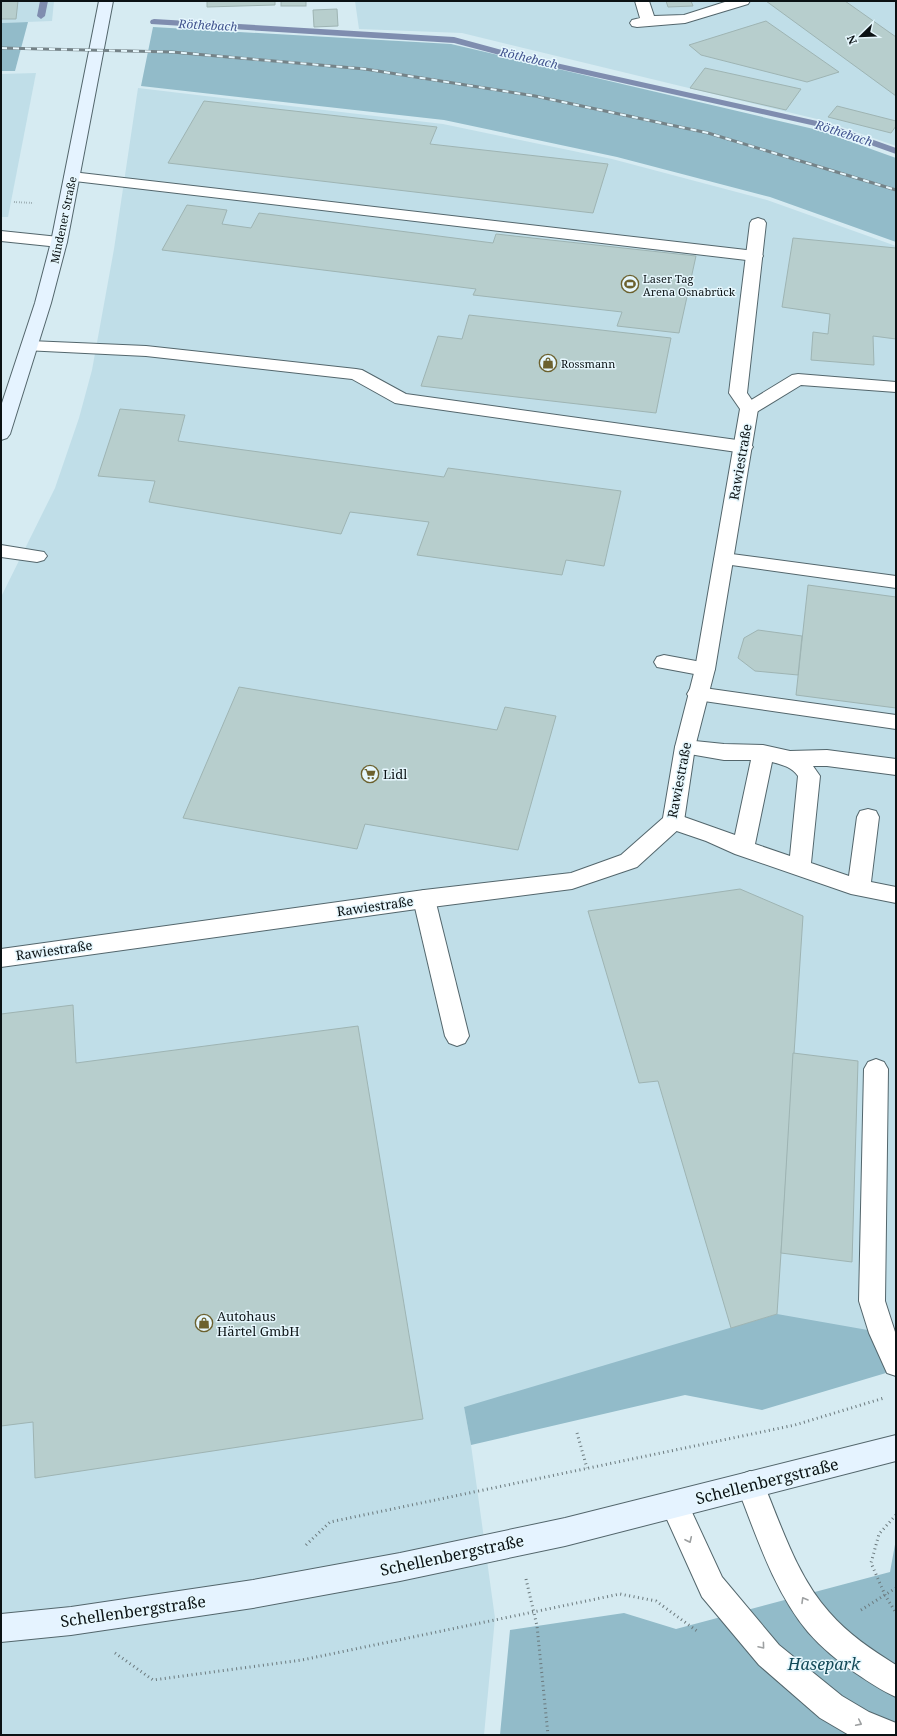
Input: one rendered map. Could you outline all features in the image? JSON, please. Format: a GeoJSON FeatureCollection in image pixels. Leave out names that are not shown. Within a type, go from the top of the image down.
{"type":"FeatureCollection","features":[{"type":"Feature","properties":{"kind":"main road","name":"Mindener Straße"},"geometry":{"type":"LineString","coordinates":[[1,434],[43,303],[59,242],[106,1]]}},
{"type":"Feature","properties":{"kind":"main road","name":"Schellenbergstraße"},"geometry":{"type":"LineString","coordinates":[[1,1628],[71,1621],[253,1594],[400,1567],[516,1541],[565,1532],[750,1484],[855,1460],[896,1448]]}},
{"type":"Feature","properties":{"kind":"street"},"geometry":{"type":"LineString","coordinates":[[642,1],[642,22],[685,19],[743,1]]}},
{"type":"Feature","properties":{"kind":"street"},"geometry":{"type":"LineString","coordinates":[[72,176],[755,256]]}},
{"type":"Feature","properties":{"kind":"street","name":"Rawiestraße"},"geometry":{"type":"LineString","coordinates":[[1,958],[424,899],[572,881],[629,861],[674,821],[685,746],[697,694],[705,670],[744,447],[749,409],[738,393],[758,222]]}},
{"type":"Feature","properties":{"kind":"street"},"geometry":{"type":"LineString","coordinates":[[1,236],[59,242]]}},
{"type":"Feature","properties":{"kind":"street"},"geometry":{"type":"LineString","coordinates":[[30,346],[146,351],[356,374],[401,399],[744,447]]}},
{"type":"Feature","properties":{"kind":"street"},"geometry":{"type":"LineString","coordinates":[[749,409],[798,379],[896,387]]}},
{"type":"Feature","properties":{"kind":"street"},"geometry":{"type":"LineString","coordinates":[[1,551],[37,556]]}},
{"type":"Feature","properties":{"kind":"street"},"geometry":{"type":"LineString","coordinates":[[724,559],[896,582]]}},
{"type":"Feature","properties":{"kind":"street"},"geometry":{"type":"LineString","coordinates":[[664,662],[705,670]]}},
{"type":"Feature","properties":{"kind":"street"},"geometry":{"type":"LineString","coordinates":[[697,694],[896,722]]}},
{"type":"Feature","properties":{"kind":"street"},"geometry":{"type":"LineString","coordinates":[[685,746],[724,752],[763,753],[790,759],[802,765],[809,776],[800,868]]}},
{"type":"Feature","properties":{"kind":"street"},"geometry":{"type":"LineString","coordinates":[[743,848],[763,753]]}},
{"type":"Feature","properties":{"kind":"street"},"geometry":{"type":"LineString","coordinates":[[790,759],[827,758],[896,767]]}},
{"type":"Feature","properties":{"kind":"street"},"geometry":{"type":"LineString","coordinates":[[859,888],[868,817]]}},
{"type":"Feature","properties":{"kind":"street"},"geometry":{"type":"LineString","coordinates":[[674,821],[743,848],[859,888],[896,895]]}},
{"type":"Feature","properties":{"kind":"street"},"geometry":{"type":"LineString","coordinates":[[424,899],[457,1036]]}},
{"type":"Feature","properties":{"kind":"street"},"geometry":{"type":"LineString","coordinates":[[876,1069],[872,1301],[882,1333],[896,1364]]}},
{"type":"Feature","properties":{"kind":"street"},"geometry":{"type":"LineString","coordinates":[[750,1484],[784,1564],[810,1611],[827,1630],[866,1664],[896,1682]]}},
{"type":"Feature","properties":{"kind":"street"},"geometry":{"type":"LineString","coordinates":[[674,1504],[712,1587],[769,1655],[831,1707],[860,1724],[889,1735]]}},
{"type":"Feature","properties":{"kind":"path"},"geometry":{"type":"LineString","coordinates":[[330,1522],[795,1425],[889,1396]]}},
{"type":"Feature","properties":{"kind":"path"},"geometry":{"type":"LineString","coordinates":[[577,1433],[587,1468]]}},
{"type":"Feature","properties":{"kind":"path"},"geometry":{"type":"LineString","coordinates":[[896,1515],[879,1534],[871,1563],[885,1595],[896,1613]]}},
{"type":"Feature","properties":{"kind":"path"},"geometry":{"type":"LineString","coordinates":[[516,1541],[534,1611],[548,1735]]}},
{"type":"Feature","properties":{"kind":"path"},"geometry":{"type":"LineString","coordinates":[[885,1595],[896,1588]]}},
{"type":"Feature","properties":{"kind":"path"},"geometry":{"type":"LineString","coordinates":[[153,1680],[302,1660],[620,1594],[656,1602]]}},
{"type":"Feature","properties":{"kind":"shaded area"},"geometry":{"type":"Polygon","coordinates":[[[1,1],[54,1],[52,21],[1,23],[1,1]]]}},
{"type":"Feature","properties":{"kind":"shaded area"},"geometry":{"type":"Polygon","coordinates":[[[355,1],[896,1],[896,146],[825,121],[462,33],[359,29],[355,1]]]}},
{"type":"Feature","properties":{"kind":"shaded area"},"geometry":{"type":"Polygon","coordinates":[[[36,73],[8,217],[1,217],[1,74],[36,73]]]}},
{"type":"Feature","properties":{"kind":"shaded area"},"geometry":{"type":"Polygon","coordinates":[[[138,88],[443,124],[612,159],[767,200],[896,246],[896,1335],[882,1333],[464,1407],[471,1445],[495,1618],[484,1735],[1,1735],[1,597],[55,488],[79,418],[92,370],[114,249],[138,88]]]}},
{"type":"Feature","properties":{"kind":"green space"},"geometry":{"type":"Polygon","coordinates":[[[28,22],[15,71],[1,71],[1,23],[28,22]]]}},
{"type":"Feature","properties":{"kind":"green space"},"geometry":{"type":"Polygon","coordinates":[[[153,27],[451,44],[818,130],[896,158],[896,242],[770,197],[617,157],[444,120],[141,86],[153,27]]]}},
{"type":"Feature","properties":{"kind":"green space"},"geometry":{"type":"Polygon","coordinates":[[[777,1314],[896,1335],[896,1370],[762,1410],[685,1395],[471,1445],[464,1407],[777,1314]]]}},
{"type":"Feature","properties":{"kind":"green space","name":"Hasepark"},"geometry":{"type":"Polygon","coordinates":[[[896,1539],[896,1735],[500,1735],[510,1630],[624,1613],[676,1629],[890,1572],[896,1539]]]}},
{"type":"Feature","properties":{"kind":"building"},"geometry":{"type":"Polygon","coordinates":[[[1,1],[18,1],[16,19],[1,19],[1,1]]]}},
{"type":"Feature","properties":{"kind":"building"},"geometry":{"type":"Polygon","coordinates":[[[207,1],[275,1],[275,5],[207,7],[207,1]]]}},
{"type":"Feature","properties":{"kind":"building"},"geometry":{"type":"Polygon","coordinates":[[[281,1],[306,1],[306,6],[281,6],[281,1]]]}},
{"type":"Feature","properties":{"kind":"building"},"geometry":{"type":"Polygon","coordinates":[[[666,1],[691,1],[693,6],[668,7],[666,1]]]}},
{"type":"Feature","properties":{"kind":"building"},"geometry":{"type":"Polygon","coordinates":[[[766,1],[845,1],[896,37],[896,96],[766,1]]]}},
{"type":"Feature","properties":{"kind":"building"},"geometry":{"type":"Polygon","coordinates":[[[337,9],[338,26],[314,27],[313,10],[337,9]]]}},
{"type":"Feature","properties":{"kind":"building"},"geometry":{"type":"Polygon","coordinates":[[[766,21],[839,72],[807,82],[701,55],[689,45],[766,21]]]}},
{"type":"Feature","properties":{"kind":"building"},"geometry":{"type":"Polygon","coordinates":[[[705,68],[801,89],[786,110],[690,88],[705,68]]]}},
{"type":"Feature","properties":{"kind":"building"},"geometry":{"type":"Polygon","coordinates":[[[204,101],[437,127],[430,144],[608,164],[593,213],[168,163],[204,101]]]}},
{"type":"Feature","properties":{"kind":"building"},"geometry":{"type":"Polygon","coordinates":[[[837,106],[896,121],[896,126],[891,133],[828,117],[837,106]]]}},
{"type":"Feature","properties":{"kind":"building"},"geometry":{"type":"Polygon","coordinates":[[[187,205],[227,210],[222,224],[251,228],[259,213],[493,243],[496,234],[696,256],[679,333],[617,326],[622,312],[473,295],[476,289],[162,250],[187,205]]]}},
{"type":"Feature","properties":{"kind":"building"},"geometry":{"type":"Polygon","coordinates":[[[793,238],[896,248],[896,339],[873,336],[874,365],[811,360],[813,332],[828,334],[830,314],[782,307],[793,238]]]}},
{"type":"Feature","properties":{"kind":"building","name":"Rossmann"},"geometry":{"type":"Polygon","coordinates":[[[469,315],[671,338],[656,413],[421,386],[438,336],[462,339],[469,315]]]}},
{"type":"Feature","properties":{"kind":"building"},"geometry":{"type":"Polygon","coordinates":[[[120,409],[185,415],[178,441],[444,477],[448,468],[621,491],[604,566],[566,560],[562,575],[417,555],[429,522],[350,512],[341,534],[149,502],[155,481],[98,476],[120,409]]]}},
{"type":"Feature","properties":{"kind":"building"},"geometry":{"type":"Polygon","coordinates":[[[808,585],[896,597],[896,708],[796,695],[808,585]]]}},
{"type":"Feature","properties":{"kind":"building"},"geometry":{"type":"Polygon","coordinates":[[[758,630],[802,636],[798,675],[755,671],[738,658],[744,638],[758,630]]]}},
{"type":"Feature","properties":{"kind":"building","name":"Lidl"},"geometry":{"type":"Polygon","coordinates":[[[239,687],[497,730],[505,707],[556,716],[518,850],[365,824],[357,849],[183,818],[239,687]]]}},
{"type":"Feature","properties":{"kind":"building"},"geometry":{"type":"Polygon","coordinates":[[[740,889],[803,916],[777,1314],[731,1328],[658,1081],[639,1083],[588,911],[740,889]]]}},
{"type":"Feature","properties":{"kind":"building","name":"Autohaus Härtel GmbH"},"geometry":{"type":"Polygon","coordinates":[[[73,1005],[76,1063],[358,1026],[423,1419],[35,1478],[33,1422],[1,1426],[1,1014],[73,1005]]]}},
{"type":"Feature","properties":{"kind":"building"},"geometry":{"type":"Polygon","coordinates":[[[793,1053],[858,1061],[852,1262],[781,1253],[793,1053]]]}},
{"type":"Feature","properties":{"kind":"waterway","name":"Röthebach"},"geometry":{"type":"LineString","coordinates":[[41,16],[44,1]]}},
{"type":"Feature","properties":{"kind":"waterway","name":"Röthebach"},"geometry":{"type":"LineString","coordinates":[[154,22],[454,40],[519,57],[823,125],[896,151]]}},
{"type":"Feature","properties":{"kind":"railway"},"geometry":{"type":"LineString","coordinates":[[1,48],[172,52],[365,69],[535,96],[708,133],[896,190]]}},
{"type":"Feature","properties":{"kind":"place","name":"Laser Tag Arena Osnabrück"},"geometry":{"type":"Point","coordinates":[630,284]}},
{"type":"Feature","properties":{"kind":"place","name":"Rossmann"},"geometry":{"type":"Point","coordinates":[548,363]}},
{"type":"Feature","properties":{"kind":"place","name":"Lidl"},"geometry":{"type":"Point","coordinates":[370,774]}},
{"type":"Feature","properties":{"kind":"place","name":"Autohaus Härtel GmbH"},"geometry":{"type":"Point","coordinates":[204,1323]}}]}
